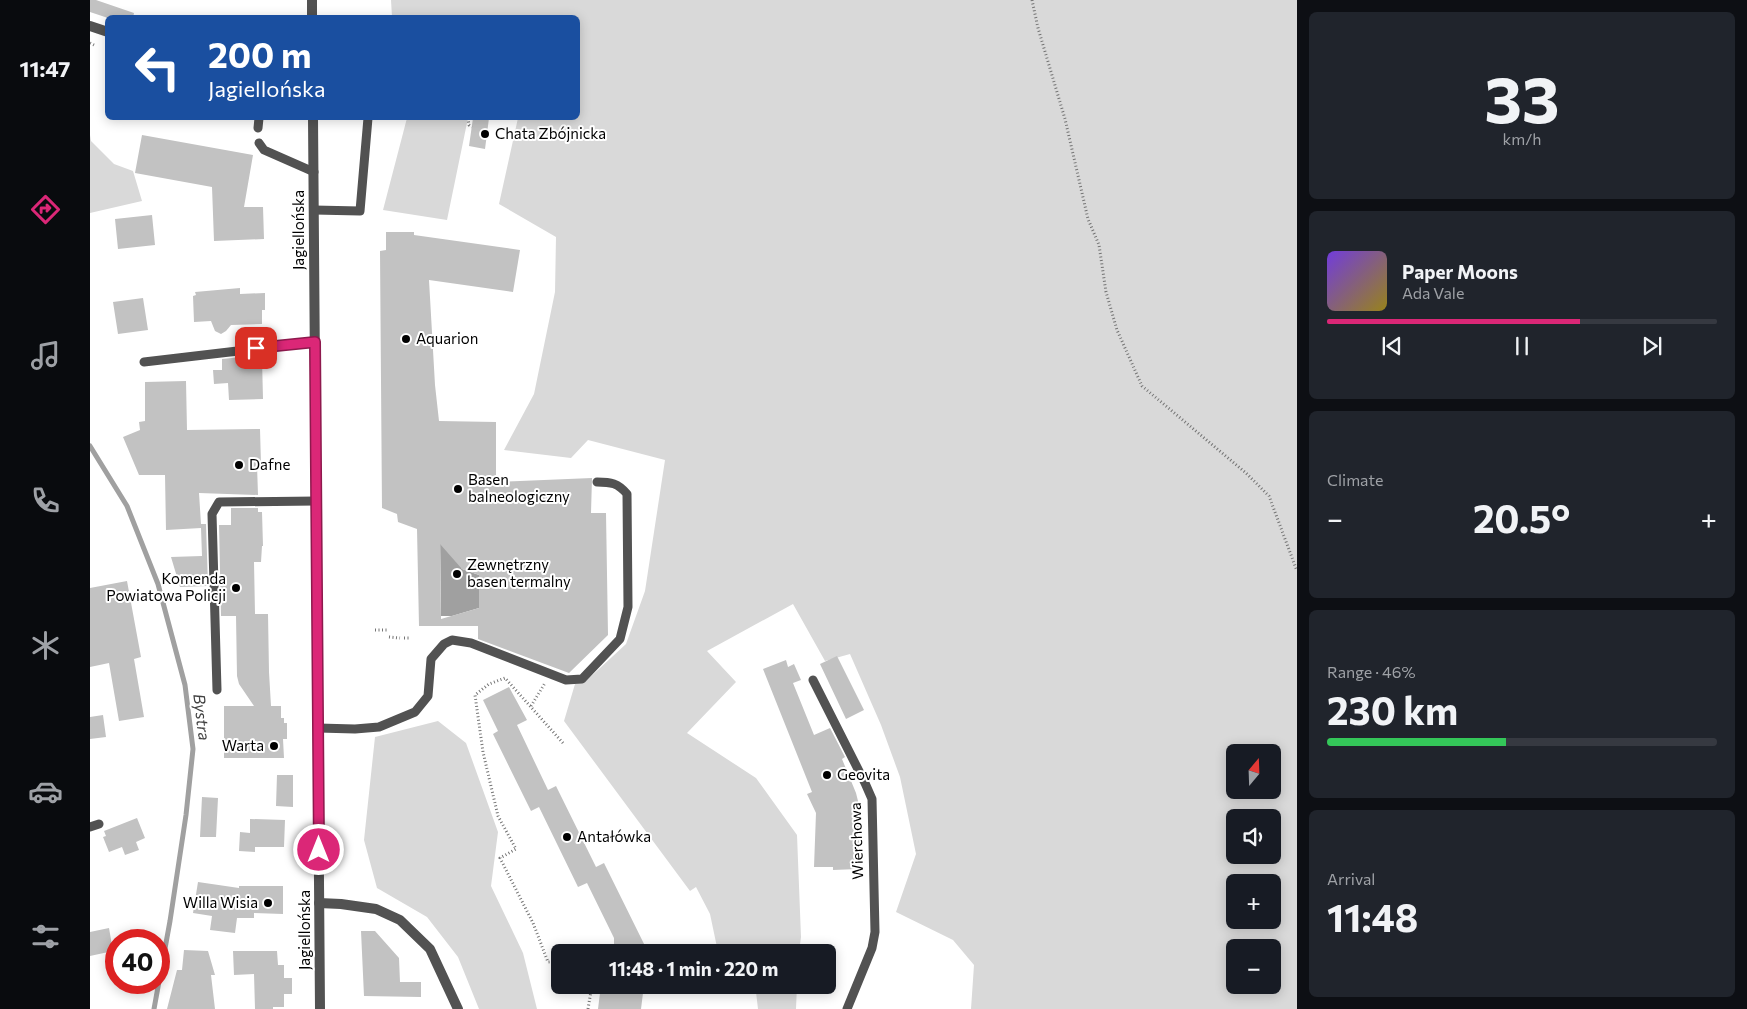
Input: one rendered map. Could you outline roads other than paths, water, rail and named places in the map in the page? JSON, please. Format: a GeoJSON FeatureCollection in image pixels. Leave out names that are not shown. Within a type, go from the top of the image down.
{"type":"FeatureCollection","features":[{"type":"Feature","properties":{"kind":"street"},"geometry":{"type":"LineString","coordinates":[[312,0],[312,15]]}},
{"type":"Feature","properties":{"kind":"street"},"geometry":{"type":"LineString","coordinates":[[90,26],[105,31]]}},
{"type":"Feature","properties":{"kind":"street","name":"Jagiellońska"},"geometry":{"type":"LineString","coordinates":[[313,120],[320,1009]]}},
{"type":"Feature","properties":{"kind":"street"},"geometry":{"type":"LineString","coordinates":[[320,904],[341,904],[376,909],[400,920],[430,948],[458,1009]]}},
{"type":"Feature","properties":{"kind":"lane"},"geometry":{"type":"LineString","coordinates":[[258,128],[259,120]]}},
{"type":"Feature","properties":{"kind":"lane"},"geometry":{"type":"LineString","coordinates":[[314,210],[360,211],[368,120]]}},
{"type":"Feature","properties":{"kind":"lane"},"geometry":{"type":"LineString","coordinates":[[259,143],[264,150],[314,172]]}},
{"type":"Feature","properties":{"kind":"lane"},"geometry":{"type":"LineString","coordinates":[[144,362],[315,342]]}},
{"type":"Feature","properties":{"kind":"lane"},"geometry":{"type":"LineString","coordinates":[[318,728],[355,729],[379,727],[415,712],[428,696],[431,659],[444,644],[452,640],[471,643],[566,680],[582,679],[620,639],[628,607],[627,494],[620,486],[611,482],[598,482]]}},
{"type":"Feature","properties":{"kind":"lane"},"geometry":{"type":"LineString","coordinates":[[217,690],[212,514],[219,502],[316,501]]}},
{"type":"Feature","properties":{"kind":"lane","name":"Wierchowa"},"geometry":{"type":"LineString","coordinates":[[813,680],[866,783],[872,799],[875,932],[872,948],[847,1009]]}},
{"type":"Feature","properties":{"kind":"waterway","name":"Bystra"},"geometry":{"type":"LineString","coordinates":[[90,446],[127,506],[158,584],[185,685],[193,749],[186,815],[154,1009]]}},
{"type":"Feature","properties":{"kind":"place","name":"Chata Zbójnicka"},"geometry":{"type":"Point","coordinates":[485,134]}},
{"type":"Feature","properties":{"kind":"place","name":"Aquarion"},"geometry":{"type":"Point","coordinates":[406,339]}},
{"type":"Feature","properties":{"kind":"place","name":"Dafne"},"geometry":{"type":"Point","coordinates":[239,465]}},
{"type":"Feature","properties":{"kind":"place","name":"Basen balneologiczny"},"geometry":{"type":"Point","coordinates":[458,489]}},
{"type":"Feature","properties":{"kind":"place","name":"Zewnętrzny basen termalny"},"geometry":{"type":"Point","coordinates":[457,574]}},
{"type":"Feature","properties":{"kind":"place","name":"Komenda Powiatowa Policji"},"geometry":{"type":"Point","coordinates":[236,588]}},
{"type":"Feature","properties":{"kind":"place","name":"Warta"},"geometry":{"type":"Point","coordinates":[274,746]}},
{"type":"Feature","properties":{"kind":"place","name":"Geovita"},"geometry":{"type":"Point","coordinates":[827,775]}},
{"type":"Feature","properties":{"kind":"place","name":"Antałówka"},"geometry":{"type":"Point","coordinates":[567,837]}},
{"type":"Feature","properties":{"kind":"place","name":"Willa Wisia"},"geometry":{"type":"Point","coordinates":[268,903]}}]}
